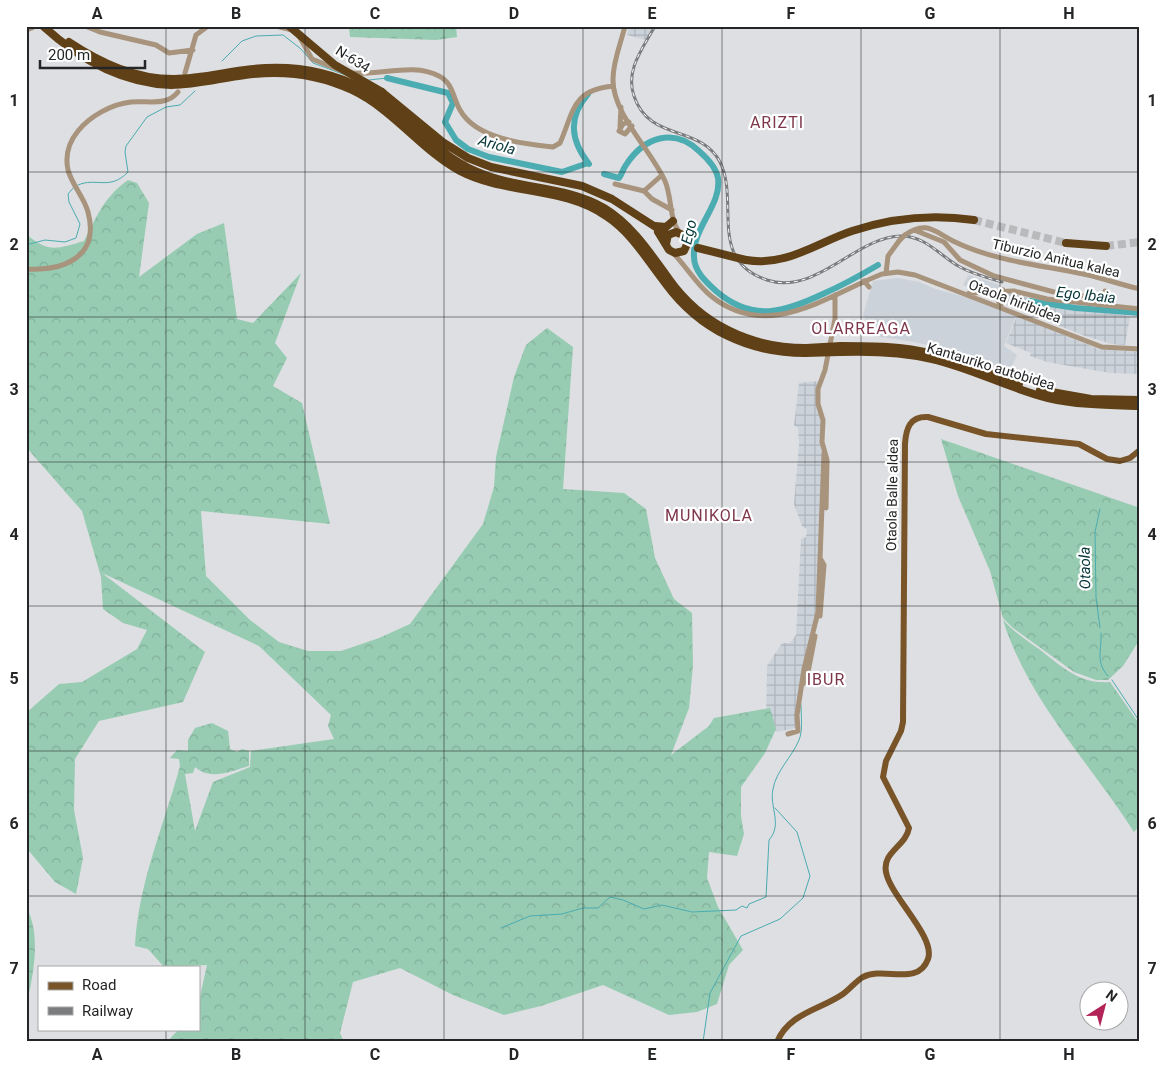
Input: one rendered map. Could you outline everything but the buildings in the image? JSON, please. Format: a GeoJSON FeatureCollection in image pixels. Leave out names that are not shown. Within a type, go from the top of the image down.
{"type":"FeatureCollection","features":[{"type":"Feature","properties":{"kind":"highway"},"geometry":{"type":"LineString","coordinates":[[43,26],[65,46],[94,64],[140,81],[185,84],[264,73],[297,74],[327,80],[352,90],[375,103],[434,153],[460,170],[492,183],[562,194]]}},
{"type":"Feature","properties":{"kind":"highway"},"geometry":{"type":"LineString","coordinates":[[49,26],[97,60],[139,75],[181,79],[279,67],[328,75],[355,85],[377,98],[437,148],[463,166],[493,178],[562,194]]}},
{"type":"Feature","properties":{"kind":"highway","name":"N-634"},"geometry":{"type":"LineString","coordinates":[[288,26],[335,64],[382,92],[444,143],[468,158],[499,169],[582,186],[612,199],[655,228]]}},
{"type":"Feature","properties":{"kind":"highway","name":"Kantauriko autobidea"},"geometry":{"type":"LineString","coordinates":[[562,194],[606,209],[622,221],[642,242],[680,293],[710,320],[738,336],[757,342],[806,350],[876,346],[908,349],[952,360],[1042,391],[1091,398],[1140,400]]}},
{"type":"Feature","properties":{"kind":"highway"},"geometry":{"type":"LineString","coordinates":[[655,228],[672,252],[695,247],[746,260],[766,262],[782,260],[852,231],[894,221],[944,217],[974,220]]}},
{"type":"Feature","properties":{"kind":"highway"},"geometry":{"type":"LineString","coordinates":[[647,222],[663,228],[673,220]]}},
{"type":"Feature","properties":{"kind":"highway"},"geometry":{"type":"LineString","coordinates":[[655,228],[669,234],[679,232],[695,247]]}},
{"type":"Feature","properties":{"kind":"highway"},"geometry":{"type":"LineString","coordinates":[[666,244],[669,234]]}},
{"type":"Feature","properties":{"kind":"highway"},"geometry":{"type":"LineString","coordinates":[[682,251],[687,245],[687,238]]}},
{"type":"Feature","properties":{"kind":"highway"},"geometry":{"type":"LineString","coordinates":[[1066,243],[1106,246]]}},
{"type":"Feature","properties":{"kind":"highway","name":"Kantauriko autobidea"},"geometry":{"type":"LineString","coordinates":[[841,349],[874,351],[933,359],[1049,398],[1077,403],[1140,406]]}},
{"type":"Feature","properties":{"kind":"main road","name":"Otaola Balle aldea"},"geometry":{"type":"LineString","coordinates":[[777,1042],[786,1026],[795,1019],[844,993],[864,976],[875,974],[916,974],[924,968],[929,958],[929,946],[886,874],[887,859],[904,842],[909,828],[883,777],[886,761],[901,731],[903,722],[904,454],[906,430],[909,424],[915,419],[928,417],[986,434],[1079,444],[1107,459],[1120,461],[1130,458],[1140,450]]}},
{"type":"Feature","properties":{"kind":"street"},"geometry":{"type":"LineString","coordinates":[[85,26],[100,32],[156,45],[169,53],[192,50]]}},
{"type":"Feature","properties":{"kind":"street"},"geometry":{"type":"LineString","coordinates":[[185,73],[196,35],[208,26]]}},
{"type":"Feature","properties":{"kind":"street"},"geometry":{"type":"LineString","coordinates":[[276,26],[294,31],[312,58],[329,68],[364,74],[420,70],[438,76],[451,86],[465,117],[480,129],[496,136],[542,146],[553,147],[560,143],[572,110],[583,95],[591,90],[614,86]]}},
{"type":"Feature","properties":{"kind":"street"},"geometry":{"type":"LineString","coordinates":[[625,26],[614,67],[614,86],[621,107],[668,189],[673,220],[679,232]]}},
{"type":"Feature","properties":{"kind":"street"},"geometry":{"type":"LineString","coordinates":[[26,269],[39,270],[76,260],[88,245],[87,211],[72,182],[67,158],[69,147],[79,129],[114,106],[132,102],[168,100],[178,92]]}},
{"type":"Feature","properties":{"kind":"street"},"geometry":{"type":"LineString","coordinates":[[621,107],[619,132],[640,140]]}},
{"type":"Feature","properties":{"kind":"street"},"geometry":{"type":"LineString","coordinates":[[620,127],[631,124]]}},
{"type":"Feature","properties":{"kind":"street"},"geometry":{"type":"LineString","coordinates":[[625,134],[631,124]]}},
{"type":"Feature","properties":{"kind":"street"},"geometry":{"type":"LineString","coordinates":[[644,191],[662,176]]}},
{"type":"Feature","properties":{"kind":"street"},"geometry":{"type":"LineString","coordinates":[[615,184],[644,191],[652,199],[672,210]]}},
{"type":"Feature","properties":{"kind":"street"},"geometry":{"type":"LineString","coordinates":[[669,234],[673,220]]}},
{"type":"Feature","properties":{"kind":"street","name":"Tiburzio Anitua kalea"},"geometry":{"type":"LineString","coordinates":[[921,229],[944,242],[960,260],[1005,280],[1054,292],[1104,299],[1105,292]]}},
{"type":"Feature","properties":{"kind":"street","name":"Tiburzio Anitua kalea"},"geometry":{"type":"LineString","coordinates":[[884,274],[890,251],[905,235],[913,230],[921,229],[935,231],[968,248],[1008,260],[1088,275],[1140,289]]}},
{"type":"Feature","properties":{"kind":"street"},"geometry":{"type":"LineString","coordinates":[[681,262],[682,251]]}},
{"type":"Feature","properties":{"kind":"street"},"geometry":{"type":"LineString","coordinates":[[672,252],[710,295],[736,312],[746,315],[783,315],[884,274]]}},
{"type":"Feature","properties":{"kind":"street","name":"Otaola hiribidea"},"geometry":{"type":"LineString","coordinates":[[884,274],[908,274],[1001,306],[1102,347],[1140,349]]}},
{"type":"Feature","properties":{"kind":"street"},"geometry":{"type":"LineString","coordinates":[[864,281],[869,287]]}},
{"type":"Feature","properties":{"kind":"street"},"geometry":{"type":"LineString","coordinates":[[942,286],[970,293],[1014,290],[1047,299],[1140,309]]}},
{"type":"Feature","properties":{"kind":"street"},"geometry":{"type":"LineString","coordinates":[[1001,306],[996,297],[1004,290]]}},
{"type":"Feature","properties":{"kind":"street"},"geometry":{"type":"LineString","coordinates":[[788,734],[798,731],[797,715],[807,654],[818,612],[822,529],[825,528],[827,460],[824,453],[818,389],[825,370],[835,319],[835,295]]}},
{"type":"Feature","properties":{"kind":"shaded area"},"geometry":{"type":"Polygon","coordinates":[[[629,26],[653,26],[646,40],[627,35],[629,26]]]}},
{"type":"Feature","properties":{"kind":"shaded area"},"geometry":{"type":"Polygon","coordinates":[[[968,275],[1000,285],[999,288],[978,291],[963,285],[968,275]]]}},
{"type":"Feature","properties":{"kind":"shaded area"},"geometry":{"type":"Polygon","coordinates":[[[897,278],[919,282],[935,289],[986,302],[1017,313],[1004,346],[1017,355],[1009,372],[951,351],[915,342],[875,336],[863,315],[873,281],[897,278]]]}},
{"type":"Feature","properties":{"kind":"shaded area"},"geometry":{"type":"Polygon","coordinates":[[[1004,293],[1028,297],[1027,301],[1050,307],[1140,317],[1130,317],[1125,345],[1112,344],[1085,336],[1000,302],[998,295],[1004,293]]]}},
{"type":"Feature","properties":{"kind":"shaded area"},"geometry":{"type":"Polygon","coordinates":[[[1017,316],[1099,349],[1140,352],[1140,374],[1110,373],[1047,362],[1030,356],[1031,353],[1006,343],[1017,316]]]}},
{"type":"Feature","properties":{"kind":"shaded area"},"geometry":{"type":"Polygon","coordinates":[[[820,381],[817,389],[822,420],[822,473],[818,590],[814,628],[802,669],[795,728],[777,732],[766,725],[767,666],[782,643],[790,643],[796,635],[801,539],[806,537],[807,529],[802,526],[794,504],[799,444],[798,428],[794,425],[799,383],[820,381]]]}},
{"type":"Feature","properties":{"kind":"green space"},"geometry":{"type":"Polygon","coordinates":[[[349,26],[456,26],[457,37],[436,40],[350,37],[349,26]]]}},
{"type":"Feature","properties":{"kind":"green space"},"geometry":{"type":"Polygon","coordinates":[[[128,180],[137,183],[149,203],[139,277],[197,234],[224,223],[237,319],[253,323],[301,273],[275,343],[287,358],[273,386],[302,403],[330,524],[201,511],[206,576],[250,620],[279,642],[308,651],[341,651],[379,638],[410,624],[483,524],[494,487],[496,457],[514,377],[526,345],[547,328],[573,347],[563,489],[624,493],[646,509],[655,558],[674,599],[692,613],[693,665],[689,708],[671,755],[709,726],[714,718],[770,708],[776,729],[765,753],[741,787],[741,816],[744,834],[737,856],[709,852],[707,878],[718,907],[743,950],[729,965],[717,1004],[697,1012],[669,1015],[603,985],[541,1006],[504,1015],[453,995],[400,968],[353,982],[340,1033],[344,1042],[167,1042],[178,1030],[200,1030],[200,996],[207,965],[163,966],[148,949],[135,946],[137,923],[146,877],[180,766],[179,759],[170,758],[177,750],[188,751],[188,740],[195,728],[212,723],[228,731],[230,749],[237,752],[242,749],[249,751],[249,766],[221,774],[207,773],[195,767],[193,773],[185,774],[195,831],[213,782],[250,767],[251,751],[334,739],[328,726],[331,715],[259,646],[102,573],[205,652],[183,702],[99,721],[75,759],[74,810],[83,858],[76,894],[55,882],[26,846],[26,713],[59,684],[82,682],[137,649],[147,630],[123,623],[103,609],[101,577],[82,511],[26,447],[26,234],[41,244],[53,248],[84,241],[97,215],[120,186],[128,180]]]}},
{"type":"Feature","properties":{"kind":"green space"},"geometry":{"type":"Polygon","coordinates":[[[941,439],[1140,508],[1140,639],[1123,666],[1108,680],[1096,680],[1074,672],[1013,628],[1003,618],[990,571],[958,496],[941,439]]]}},
{"type":"Feature","properties":{"kind":"green space"},"geometry":{"type":"Polygon","coordinates":[[[1003,620],[1020,636],[1063,668],[1089,681],[1110,682],[1140,725],[1140,825],[1134,832],[1044,704],[1014,649],[1003,620]]]}},
{"type":"Feature","properties":{"kind":"green space"},"geometry":{"type":"Polygon","coordinates":[[[26,907],[34,930],[35,956],[26,1007],[26,907]]]}},
{"type":"Feature","properties":{"kind":"waterway"},"geometry":{"type":"LineString","coordinates":[[222,61],[242,41],[256,36],[283,35],[301,49],[313,63],[348,76]]}},
{"type":"Feature","properties":{"kind":"waterway"},"geometry":{"type":"LineString","coordinates":[[369,80],[387,78]]}},
{"type":"Feature","properties":{"kind":"waterway","name":"Ariola"},"geometry":{"type":"LineString","coordinates":[[387,78],[448,93],[453,103],[445,122],[456,140],[468,149],[489,157],[562,172],[588,163]]}},
{"type":"Feature","properties":{"kind":"waterway"},"geometry":{"type":"LineString","coordinates":[[78,185],[91,182],[109,182],[121,178],[128,172],[126,146],[147,117],[166,107],[180,105],[195,91]]}},
{"type":"Feature","properties":{"kind":"waterway","name":"Ego"},"geometry":{"type":"LineString","coordinates":[[588,94],[577,111],[574,129],[578,146],[589,164]]}},
{"type":"Feature","properties":{"kind":"waterway","name":"Ego"},"geometry":{"type":"LineString","coordinates":[[604,174],[619,178],[633,155],[650,142],[660,138],[680,139],[699,151],[713,166],[718,178],[718,188],[716,198],[697,236],[694,257],[696,267],[712,288],[730,301],[743,307],[756,311],[769,311],[796,305],[838,287],[878,265]]}},
{"type":"Feature","properties":{"kind":"waterway"},"geometry":{"type":"LineString","coordinates":[[26,245],[45,240],[65,242],[76,238],[80,224],[69,202],[68,194],[74,187]]}},
{"type":"Feature","properties":{"kind":"waterway","name":"Ego Ibaia"},"geometry":{"type":"LineString","coordinates":[[1030,301],[1076,308],[1140,313]]}},
{"type":"Feature","properties":{"kind":"waterway","name":"Otaola"},"geometry":{"type":"LineString","coordinates":[[1100,509],[1095,532],[1096,597],[1100,628]]}},
{"type":"Feature","properties":{"kind":"waterway","name":"Otaola"},"geometry":{"type":"LineString","coordinates":[[1101,633],[1100,660],[1108,676]]}},
{"type":"Feature","properties":{"kind":"waterway","name":"Otaola"},"geometry":{"type":"LineString","coordinates":[[1112,680],[1140,722]]}},
{"type":"Feature","properties":{"kind":"waterway"},"geometry":{"type":"LineString","coordinates":[[501,928],[530,916],[562,914],[583,908],[598,908],[610,897],[644,909],[662,905],[692,912],[736,910],[742,906],[747,908],[749,904],[766,897],[769,840],[775,828],[773,789],[777,776],[796,746],[800,736],[801,705]]}},
{"type":"Feature","properties":{"kind":"waterway"},"geometry":{"type":"LineString","coordinates":[[703,1042],[710,993],[741,936],[780,919],[803,898],[810,876],[797,832],[775,808]]}},
{"type":"Feature","properties":{"kind":"tunnel"},"geometry":{"type":"LineString","coordinates":[[974,220],[1066,243]]}},
{"type":"Feature","properties":{"kind":"tunnel"},"geometry":{"type":"LineString","coordinates":[[1106,246],[1140,242]]}},
{"type":"Feature","properties":{"kind":"railway"},"geometry":{"type":"LineString","coordinates":[[655,26],[634,68],[632,77],[634,96],[641,110],[651,120],[700,142],[711,150],[720,162],[725,178],[731,244],[737,259],[749,271],[767,280],[785,283],[802,280],[819,273],[868,246],[884,239],[901,236],[918,239],[960,267],[975,274],[1002,282]]}},
{"type":"Feature","properties":{"kind":"district","name":"ARIZTI"},"geometry":{"type":"Point","coordinates":[777,122]}},
{"type":"Feature","properties":{"kind":"district","name":"OLARREAGA"},"geometry":{"type":"Point","coordinates":[861,328]}},
{"type":"Feature","properties":{"kind":"district","name":"MUNIKOLA"},"geometry":{"type":"Point","coordinates":[709,515]}},
{"type":"Feature","properties":{"kind":"district","name":"IBUR"},"geometry":{"type":"Point","coordinates":[826,679]}}]}
